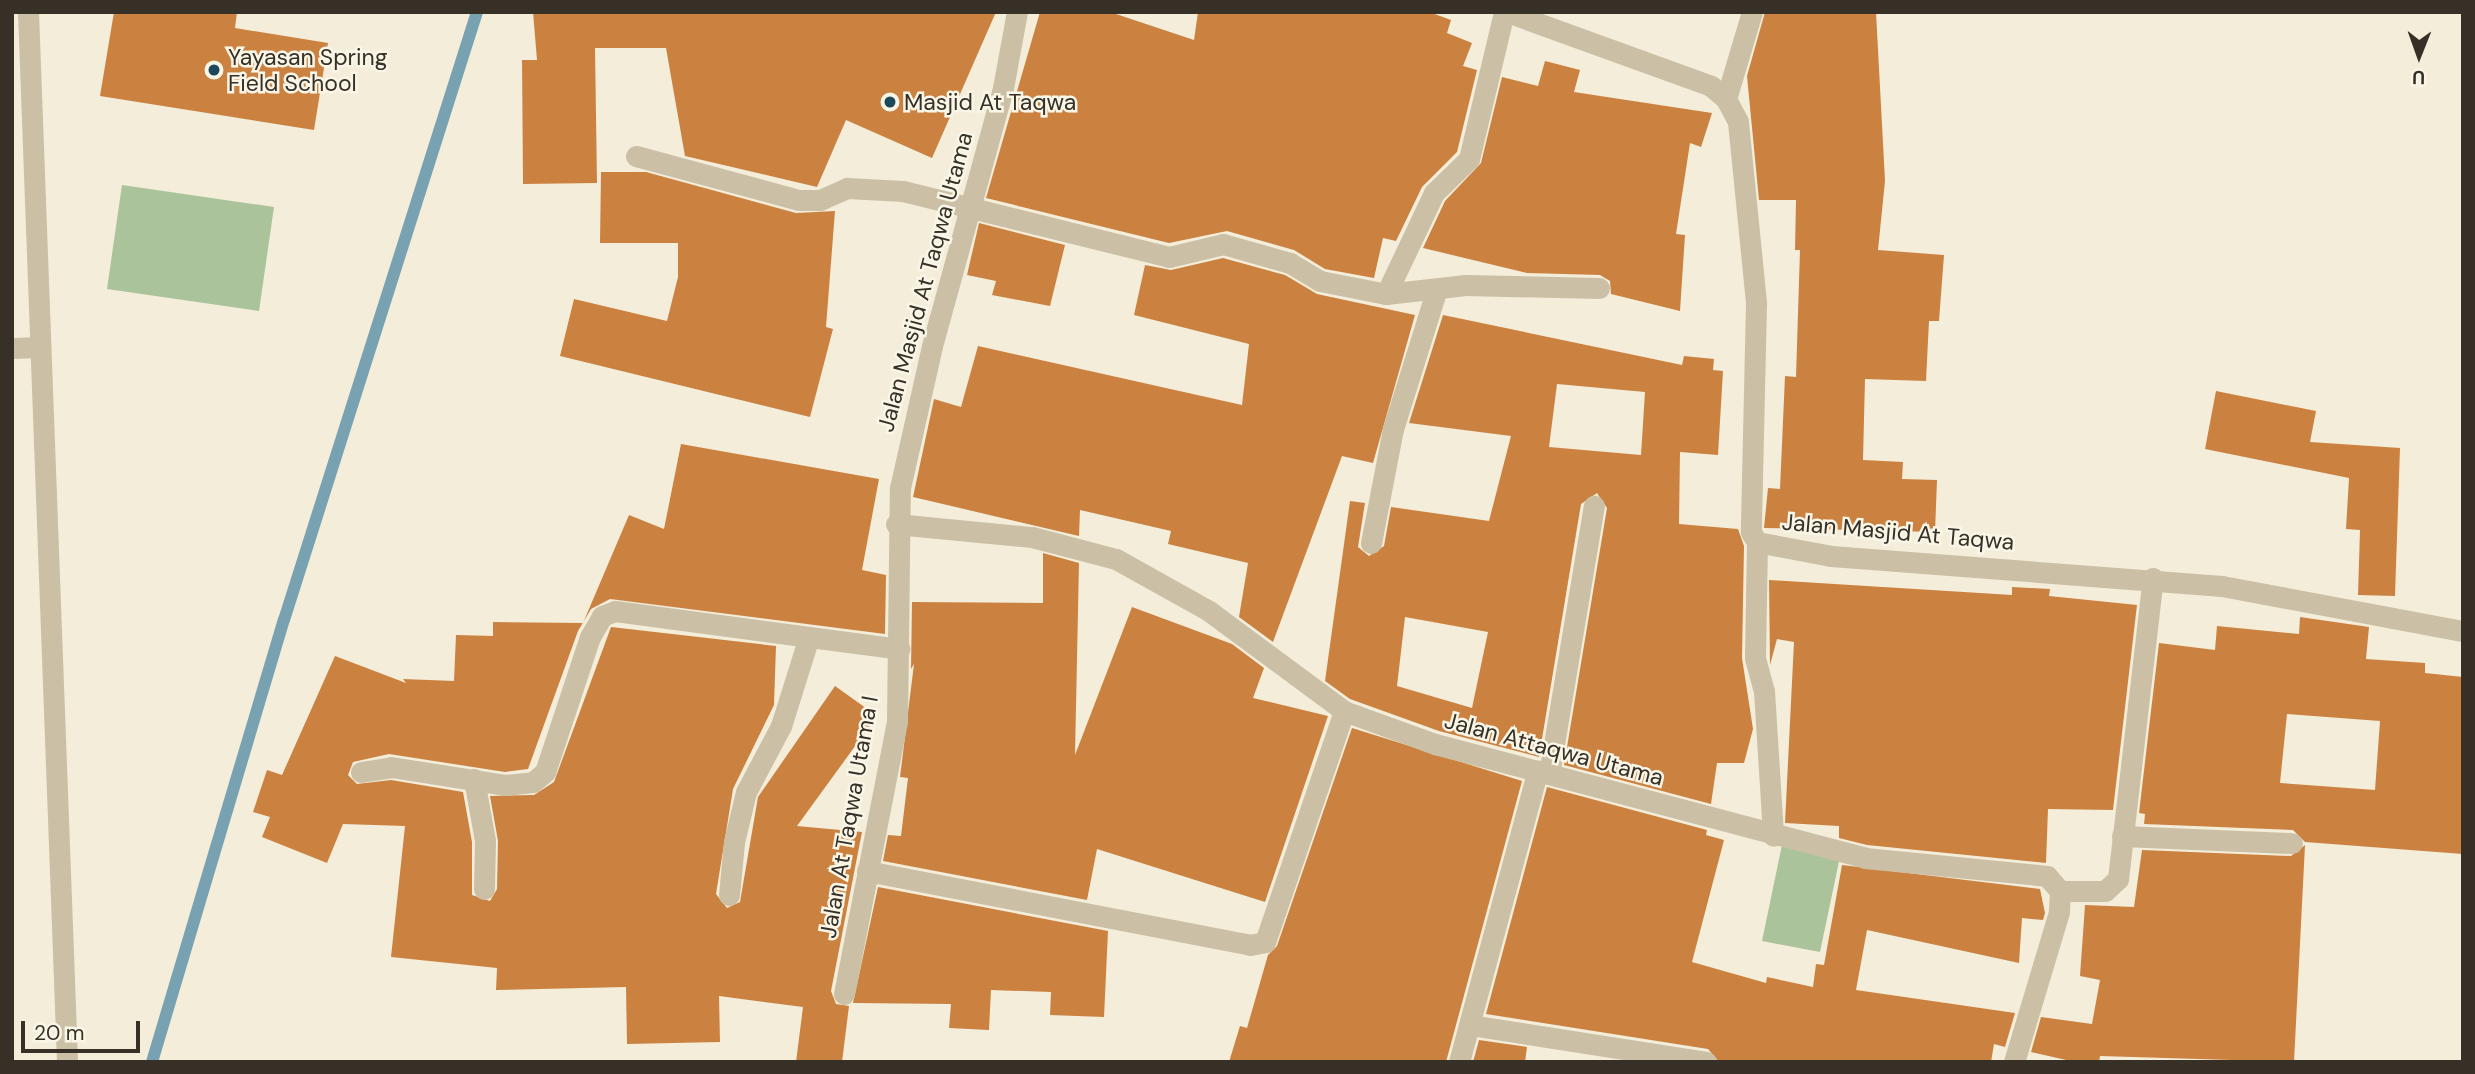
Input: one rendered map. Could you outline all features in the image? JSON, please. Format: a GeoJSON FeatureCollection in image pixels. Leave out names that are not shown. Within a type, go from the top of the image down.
{"type":"FeatureCollection","features":[{"type":"Feature","properties":{"kind":"street"},"geometry":{"type":"LineString","coordinates":[[28,12],[67,1062]]}},
{"type":"Feature","properties":{"kind":"street","name":"Jalan Masjid At Taqwa Utama"},"geometry":{"type":"LineString","coordinates":[[896,524],[932,346],[972,206],[1017,12]]}},
{"type":"Feature","properties":{"kind":"street"},"geometry":{"type":"LineString","coordinates":[[1386,294],[1434,193],[1469,159],[1506,12],[1711,86],[1726,99],[1752,12]]}},
{"type":"Feature","properties":{"kind":"street","name":"Jalan Masjid At Taqwa"},"geometry":{"type":"LineString","coordinates":[[1726,99],[1738,122],[1756,303],[1751,531],[1757,542],[1831,556],[2153,578],[2463,631]]}},
{"type":"Feature","properties":{"kind":"street"},"geometry":{"type":"LineString","coordinates":[[636,156],[799,200],[820,200],[847,188],[903,191],[1170,257],[1223,244],[1258,251],[1320,281],[1386,294],[1437,289],[1599,288]]}},
{"type":"Feature","properties":{"kind":"street"},"geometry":{"type":"LineString","coordinates":[[1371,543],[1393,429],[1437,289]]}},
{"type":"Feature","properties":{"kind":"street"},"geometry":{"type":"LineString","coordinates":[[12,348],[39,347]]}},
{"type":"Feature","properties":{"kind":"street"},"geometry":{"type":"LineString","coordinates":[[1459,1062],[1543,772],[1594,506]]}},
{"type":"Feature","properties":{"kind":"street","name":"Jalan At Taqwa Utama I"},"geometry":{"type":"LineString","coordinates":[[844,994],[897,722],[900,649],[896,524]]}},
{"type":"Feature","properties":{"kind":"street","name":"Jalan Attaqwa Utama"},"geometry":{"type":"LineString","coordinates":[[896,524],[1032,537],[1116,559],[1209,611],[1345,711],[1435,744],[1773,836],[1909,865],[2035,872],[2055,882],[2060,891]]}},
{"type":"Feature","properties":{"kind":"street"},"geometry":{"type":"LineString","coordinates":[[1757,542],[1755,658],[1764,691],[1773,836]]}},
{"type":"Feature","properties":{"kind":"street"},"geometry":{"type":"LineString","coordinates":[[2014,1062],[2056,926],[2060,891],[2105,891],[2118,879],[2153,578]]}},
{"type":"Feature","properties":{"kind":"street"},"geometry":{"type":"LineString","coordinates":[[361,772],[391,767],[474,779],[533,782],[545,772],[590,637],[602,616],[615,611],[680,617],[808,640],[900,649]]}},
{"type":"Feature","properties":{"kind":"street"},"geometry":{"type":"LineString","coordinates":[[729,895],[734,842],[746,792],[781,726],[808,640]]}},
{"type":"Feature","properties":{"kind":"street"},"geometry":{"type":"LineString","coordinates":[[867,871],[1250,946],[1265,942],[1345,711]]}},
{"type":"Feature","properties":{"kind":"street"},"geometry":{"type":"LineString","coordinates":[[474,779],[485,841],[484,889]]}},
{"type":"Feature","properties":{"kind":"street"},"geometry":{"type":"LineString","coordinates":[[2122,836],[2292,843]]}},
{"type":"Feature","properties":{"kind":"street"},"geometry":{"type":"LineString","coordinates":[[1470,1025],[1706,1062]]}},
{"type":"Feature","properties":{"kind":"green space"},"geometry":{"type":"Polygon","coordinates":[[[122,185],[274,207],[259,311],[107,289],[122,185]]]}},
{"type":"Feature","properties":{"kind":"green space"},"geometry":{"type":"Polygon","coordinates":[[[1783,840],[1841,852],[1820,952],[1762,941],[1783,840]]]}},
{"type":"Feature","properties":{"kind":"building","name":"Yayasan Spring Field School"},"geometry":{"type":"Polygon","coordinates":[[[114,12],[237,12],[235,28],[328,43],[314,130],[100,96],[114,12]]]}},
{"type":"Feature","properties":{"kind":"building"},"geometry":{"type":"Polygon","coordinates":[[[533,12],[996,12],[932,158],[846,120],[817,187],[685,156],[666,48],[595,48],[597,183],[523,184],[522,60],[537,60],[533,12]]]}},
{"type":"Feature","properties":{"kind":"building"},"geometry":{"type":"Polygon","coordinates":[[[1040,12],[1110,12],[1194,40],[1198,12],[1429,12],[1451,20],[1447,33],[1472,43],[1463,66],[1477,70],[1457,152],[1422,187],[1396,241],[1383,238],[1374,278],[1325,269],[1294,250],[1227,231],[1169,243],[986,198],[1040,12]]]}},
{"type":"Feature","properties":{"kind":"building"},"geometry":{"type":"Polygon","coordinates":[[[1765,12],[1876,12],[1885,181],[1878,250],[1944,255],[1939,321],[1929,321],[1926,381],[1865,379],[1863,460],[1903,462],[1902,479],[1937,480],[1935,532],[1764,528],[1768,488],[1780,489],[1785,376],[1796,377],[1800,250],[1795,250],[1796,200],[1759,200],[1747,76],[1765,12]]]}},
{"type":"Feature","properties":{"kind":"building"},"geometry":{"type":"Polygon","coordinates":[[[1545,61],[1580,70],[1574,92],[1712,113],[1701,147],[1690,143],[1676,234],[1685,235],[1680,311],[1611,294],[1610,281],[1600,275],[1527,273],[1423,248],[1445,201],[1481,163],[1502,77],[1538,86],[1545,61]]]}},
{"type":"Feature","properties":{"kind":"building"},"geometry":{"type":"Polygon","coordinates":[[[601,172],[646,172],[796,213],[835,211],[826,327],[833,329],[810,417],[560,356],[574,299],[667,321],[678,277],[678,243],[600,243],[601,172]]]}},
{"type":"Feature","properties":{"kind":"building"},"geometry":{"type":"Polygon","coordinates":[[[979,223],[1065,245],[1050,306],[992,295],[996,281],[967,275],[979,223]]]}},
{"type":"Feature","properties":{"kind":"building"},"geometry":{"type":"Polygon","coordinates":[[[1223,258],[1285,275],[1317,294],[1415,315],[1373,463],[1342,456],[1273,642],[1239,617],[1248,563],[1168,544],[1171,531],[1080,510],[1079,536],[913,497],[934,399],[961,407],[978,346],[1242,405],[1249,344],[1134,315],[1145,265],[1171,270],[1223,258]]]}},
{"type":"Feature","properties":{"kind":"building"},"geometry":{"type":"Polygon","coordinates":[[[1443,315],[1682,365],[1684,356],[1714,359],[1713,370],[1723,371],[1718,455],[1680,452],[1679,524],[1738,529],[1744,546],[1742,658],[1753,729],[1744,763],[1717,763],[1711,804],[1564,765],[1607,508],[1597,493],[1581,504],[1539,757],[1439,731],[1350,699],[1325,681],[1350,501],[1365,503],[1358,547],[1369,556],[1384,546],[1391,507],[1489,521],[1511,436],[1409,423],[1443,315]],[[1557,384],[1549,447],[1641,455],[1645,392],[1557,384]],[[1405,617],[1397,686],[1472,708],[1488,632],[1405,617]]]}},
{"type":"Feature","properties":{"kind":"building"},"geometry":{"type":"Polygon","coordinates":[[[2216,391],[2316,411],[2310,442],[2400,448],[2395,596],[2358,595],[2360,530],[2346,529],[2349,478],[2205,449],[2216,391]]]}},
{"type":"Feature","properties":{"kind":"building"},"geometry":{"type":"Polygon","coordinates":[[[681,444],[879,479],[862,570],[886,575],[885,634],[610,599],[591,609],[584,621],[629,515],[664,529],[681,444]]]}},
{"type":"Feature","properties":{"kind":"building"},"geometry":{"type":"Polygon","coordinates":[[[1043,553],[1079,563],[1075,755],[1132,607],[1232,644],[1264,668],[1253,698],[1328,716],[1265,902],[1097,849],[1087,900],[883,861],[888,835],[901,836],[908,778],[900,777],[914,664],[911,669],[912,602],[1043,603],[1043,553]]]}},
{"type":"Feature","properties":{"kind":"building"},"geometry":{"type":"Polygon","coordinates":[[[1769,580],[2012,595],[2012,587],[2050,589],[2049,596],[2137,605],[2113,810],[2048,809],[2046,863],[1867,845],[1839,838],[1839,826],[1785,823],[1794,642],[1777,639],[1770,665],[1769,580]]]}},
{"type":"Feature","properties":{"kind":"building"},"geometry":{"type":"Polygon","coordinates":[[[2300,617],[2369,627],[2366,659],[2425,663],[2425,673],[2463,677],[2463,854],[2305,842],[2293,830],[2144,824],[2145,814],[2139,813],[2159,643],[2215,650],[2217,626],[2299,634],[2300,617]],[[2287,714],[2280,783],[2375,790],[2380,721],[2287,714]]]}},
{"type":"Feature","properties":{"kind":"building"},"geometry":{"type":"Polygon","coordinates":[[[493,622],[583,623],[528,769],[505,772],[389,754],[353,762],[348,775],[357,784],[391,780],[463,792],[472,842],[472,895],[490,901],[497,889],[498,841],[490,796],[534,795],[554,782],[611,627],[776,646],[774,705],[733,789],[716,894],[727,908],[740,902],[758,797],[835,686],[877,716],[797,826],[862,832],[831,991],[836,1004],[849,1006],[842,1062],[796,1062],[803,1007],[719,996],[720,1042],[627,1044],[626,987],[496,990],[497,968],[391,957],[405,826],[343,824],[327,863],[262,837],[270,817],[253,812],[267,770],[282,775],[335,656],[406,683],[403,679],[454,681],[456,635],[493,636],[493,622]]]}},
{"type":"Feature","properties":{"kind":"building"},"geometry":{"type":"Polygon","coordinates":[[[1352,728],[1522,781],[1446,1062],[1229,1062],[1240,1026],[1247,1028],[1268,955],[1277,946],[1352,728]]]}},
{"type":"Feature","properties":{"kind":"building"},"geometry":{"type":"Polygon","coordinates":[[[1547,787],[1707,830],[1706,835],[1724,840],[1692,962],[1766,983],[1767,977],[1813,987],[1816,964],[1824,965],[1842,865],[2040,889],[2045,913],[2043,920],[2022,918],[2019,963],[1867,930],[1856,990],[2015,1013],[2005,1047],[1994,1044],[1991,1062],[1719,1062],[1708,1049],[1486,1014],[1547,787]]]}},
{"type":"Feature","properties":{"kind":"building"},"geometry":{"type":"Polygon","coordinates":[[[2305,845],[2294,1062],[2100,1056],[2099,1062],[2075,1062],[2031,1052],[2041,1017],[2092,1024],[2100,980],[2080,976],[2085,905],[2134,907],[2142,850],[2291,856],[2305,845]]]}},
{"type":"Feature","properties":{"kind":"building"},"geometry":{"type":"Polygon","coordinates":[[[878,887],[1108,931],[1104,1017],[1050,1015],[1051,992],[991,990],[989,1030],[949,1028],[951,1004],[853,1003],[878,887]]]}},
{"type":"Feature","properties":{"kind":"building"},"geometry":{"type":"Polygon","coordinates":[[[1479,1040],[1527,1047],[1525,1062],[1473,1062],[1479,1040]]]}},
{"type":"Feature","properties":{"kind":"waterway"},"geometry":{"type":"LineString","coordinates":[[152,1062],[284,620],[477,12]]}},
{"type":"Feature","properties":{"kind":"place","name":"Yayasan Spring Field School"},"geometry":{"type":"Point","coordinates":[214,70]}},
{"type":"Feature","properties":{"kind":"place","name":"Masjid At Taqwa"},"geometry":{"type":"Point","coordinates":[890,102]}}]}
